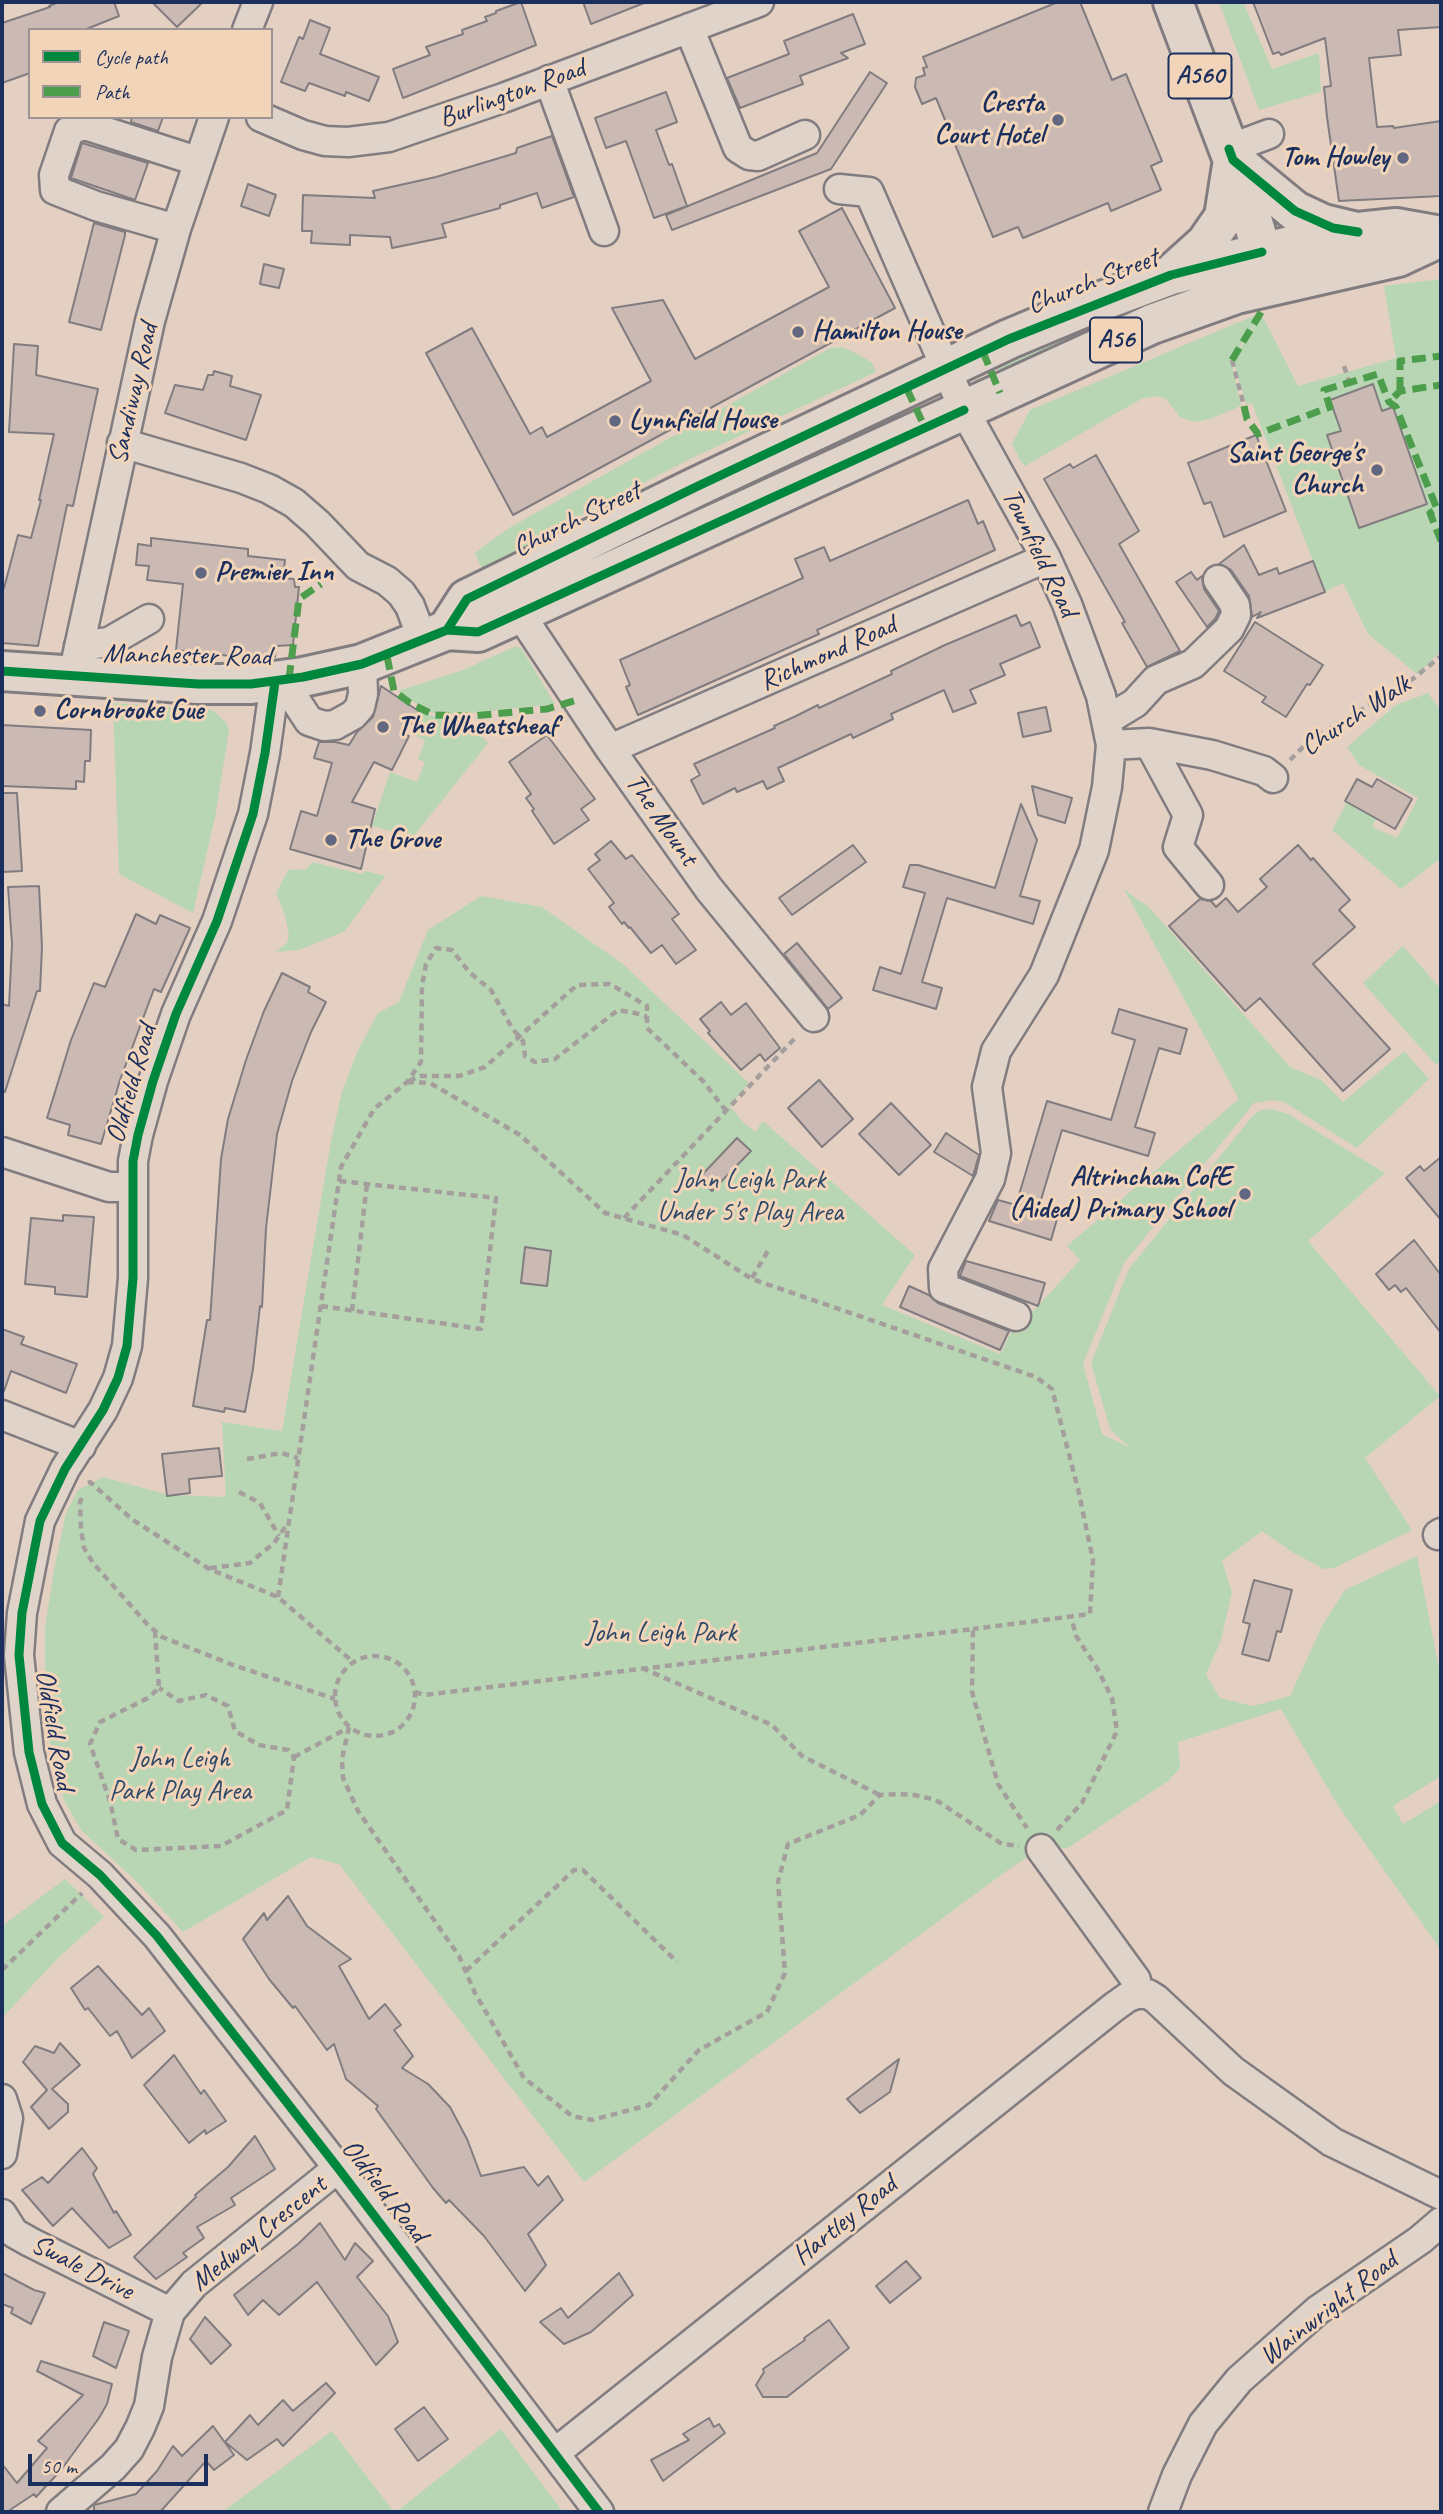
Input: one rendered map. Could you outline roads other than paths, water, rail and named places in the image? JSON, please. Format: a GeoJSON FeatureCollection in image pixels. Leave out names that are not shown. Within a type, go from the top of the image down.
{"type":"FeatureCollection","features":[{"type":"Feature","properties":{"kind":"highway","name":"A560"},"geometry":{"type":"LineString","coordinates":[[1173,2],[1231,155],[1267,269]]}},
{"type":"Feature","properties":{"kind":"highway","name":"A560"},"geometry":{"type":"LineString","coordinates":[[1231,155],[1295,211],[1333,228],[1358,232]]}},
{"type":"Feature","properties":{"kind":"highway"},"geometry":{"type":"LineString","coordinates":[[1171,275],[1206,243],[1223,217],[1231,155]]}},
{"type":"Feature","properties":{"kind":"highway","name":"Church Street"},"geometry":{"type":"LineString","coordinates":[[435,636],[478,632],[520,614],[1152,324],[1226,297],[1267,269],[1358,232],[1396,228],[1441,237]]}},
{"type":"Feature","properties":{"kind":"highway","name":"Church Street"},"geometry":{"type":"LineString","coordinates":[[435,636],[467,599],[1009,339],[1171,275],[1398,257],[1441,237]]}},
{"type":"Feature","properties":{"kind":"highway","name":"Manchester Road"},"geometry":{"type":"LineString","coordinates":[[2,671],[76,661],[198,684],[282,681],[362,664],[435,636]]}},
{"type":"Feature","properties":{"kind":"street"},"geometry":{"type":"LineString","coordinates":[[248,28],[258,2]]}},
{"type":"Feature","properties":{"kind":"street","name":"Burlington Road"},"geometry":{"type":"LineString","coordinates":[[266,119],[314,139],[336,142],[377,140],[436,122],[759,2]]}},
{"type":"Feature","properties":{"kind":"street"},"geometry":{"type":"LineString","coordinates":[[689,28],[738,148],[749,155],[758,156],[806,135]]}},
{"type":"Feature","properties":{"kind":"street"},"geometry":{"type":"LineString","coordinates":[[550,80],[604,231]]}},
{"type":"Feature","properties":{"kind":"street","name":"Sandiway Road"},"geometry":{"type":"LineString","coordinates":[[76,661],[150,321],[197,161],[213,119]]}},
{"type":"Feature","properties":{"kind":"street"},"geometry":{"type":"LineString","coordinates":[[176,229],[96,206],[55,190],[54,175],[69,131],[80,125],[197,161]]}},
{"type":"Feature","properties":{"kind":"street"},"geometry":{"type":"LineString","coordinates":[[1231,155],[1269,134]]}},
{"type":"Feature","properties":{"kind":"street","name":"Townfield Road"},"geometry":{"type":"LineString","coordinates":[[839,189],[869,192],[964,410],[1046,558],[1082,643],[1101,696],[1109,733]]}},
{"type":"Feature","properties":{"kind":"street"},"geometry":{"type":"LineString","coordinates":[[122,443],[241,478],[294,503],[358,566],[387,581],[401,593],[435,636]]}},
{"type":"Feature","properties":{"kind":"street","name":"Richmond Road"},"geometry":{"type":"LineString","coordinates":[[610,749],[1046,558]]}},
{"type":"Feature","properties":{"kind":"street"},"geometry":{"type":"LineString","coordinates":[[1016,1315],[944,1288],[943,1269],[989,1179],[996,1153],[987,1087],[996,1051],[1044,975],[1094,850],[1107,787],[1109,733],[1156,680],[1193,664],[1228,629],[1237,615],[1235,605],[1218,580]]}},
{"type":"Feature","properties":{"kind":"street","name":"The Mount"},"geometry":{"type":"LineString","coordinates":[[520,614],[610,749],[709,889],[814,1017]]}},
{"type":"Feature","properties":{"kind":"street"},"geometry":{"type":"LineString","coordinates":[[76,661],[109,642],[133,623]]}},
{"type":"Feature","properties":{"kind":"street"},"geometry":{"type":"LineString","coordinates":[[282,681],[309,721],[324,726],[335,725],[353,715],[360,707],[363,694],[362,664]]}},
{"type":"Feature","properties":{"kind":"street","name":"Oldfield Road"},"geometry":{"type":"LineString","coordinates":[[282,681],[253,814],[217,921],[176,1014],[138,1135],[132,1187],[133,1278],[127,1346],[118,1378],[103,1410],[51,1495],[40,1521],[22,1613],[19,1655],[29,1752],[43,1804],[62,1843],[100,1875],[157,1936],[556,2452],[599,2512]]}},
{"type":"Feature","properties":{"kind":"street","name":"Church Walk"},"geometry":{"type":"LineString","coordinates":[[1109,733],[1212,755],[1264,771],[1273,778]]}},
{"type":"Feature","properties":{"kind":"street"},"geometry":{"type":"LineString","coordinates":[[1149,743],[1188,815],[1178,847],[1209,885]]}},
{"type":"Feature","properties":{"kind":"street"},"geometry":{"type":"LineString","coordinates":[[2,1152],[109,1187],[132,1187]]}},
{"type":"Feature","properties":{"kind":"street"},"geometry":{"type":"LineString","coordinates":[[2,1415],[81,1446]]}},
{"type":"Feature","properties":{"kind":"street"},"geometry":{"type":"LineString","coordinates":[[1041,1849],[1136,1980],[1137,1994],[1148,1994],[1156,1999],[1233,2071],[1332,2142],[1441,2195]]}},
{"type":"Feature","properties":{"kind":"street","name":"Hartley Road"},"geometry":{"type":"LineString","coordinates":[[556,2452],[1114,2007],[1137,1994]]}},
{"type":"Feature","properties":{"kind":"street"},"geometry":{"type":"LineString","coordinates":[[2,2099],[8,2118],[2,2154]]}},
{"type":"Feature","properties":{"kind":"street","name":"Medway Crescent"},"geometry":{"type":"LineString","coordinates":[[61,2512],[113,2467],[129,2449],[149,2406],[157,2357],[170,2312],[194,2284],[338,2168]]}},
{"type":"Feature","properties":{"kind":"street","name":"Swale Drive"},"geometry":{"type":"LineString","coordinates":[[3,2220],[14,2233],[30,2242],[170,2312]]}},
{"type":"Feature","properties":{"kind":"street","name":"Wainwright Road"},"geometry":{"type":"LineString","coordinates":[[1163,2512],[1177,2475],[1203,2424],[1239,2380],[1318,2310],[1420,2240],[1441,2222]]}},
{"type":"Feature","properties":{"kind":"place","name":"Cresta Court Hotel"},"geometry":{"type":"Point","coordinates":[1058,120]}},
{"type":"Feature","properties":{"kind":"place","name":"Tom Howley"},"geometry":{"type":"Point","coordinates":[1403,158]}},
{"type":"Feature","properties":{"kind":"place","name":"Hamilton House"},"geometry":{"type":"Point","coordinates":[798,332]}},
{"type":"Feature","properties":{"kind":"place","name":"Lynnfield House"},"geometry":{"type":"Point","coordinates":[615,421]}},
{"type":"Feature","properties":{"kind":"place","name":"Saint George's Church"},"geometry":{"type":"Point","coordinates":[1377,470]}},
{"type":"Feature","properties":{"kind":"place","name":"Premier Inn"},"geometry":{"type":"Point","coordinates":[201,573]}},
{"type":"Feature","properties":{"kind":"place","name":"Cornbrooke Gue"},"geometry":{"type":"Point","coordinates":[40,711]}},
{"type":"Feature","properties":{"kind":"place","name":"The Wheatsheaf"},"geometry":{"type":"Point","coordinates":[383,727]}},
{"type":"Feature","properties":{"kind":"place","name":"The Grove"},"geometry":{"type":"Point","coordinates":[331,840]}},
{"type":"Feature","properties":{"kind":"place","name":"Altrincham CofE (Aided) Primary School"},"geometry":{"type":"Point","coordinates":[1245,1194]}},
{"type":"Feature","properties":{"kind":"park label","name":"John Leigh Park Under 5's Play Area"},"geometry":{"type":"Point","coordinates":[750,1197]}},
{"type":"Feature","properties":{"kind":"park label","name":"John Leigh Park"},"geometry":{"type":"Point","coordinates":[661,1634]}},
{"type":"Feature","properties":{"kind":"park label","name":"John Leigh Park Play Area"},"geometry":{"type":"Point","coordinates":[180,1776]}}]}
